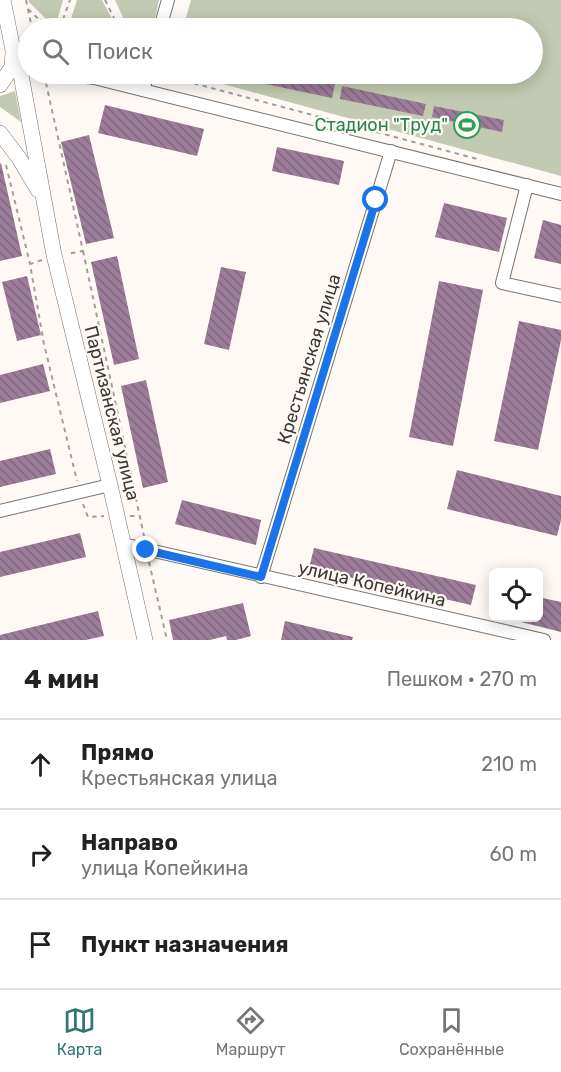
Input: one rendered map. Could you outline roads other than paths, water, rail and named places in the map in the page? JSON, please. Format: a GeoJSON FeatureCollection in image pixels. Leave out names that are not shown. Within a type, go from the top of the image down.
{"type":"FeatureCollection","features":[{"type":"Feature","properties":{"kind":"main road"},"geometry":{"type":"LineString","coordinates":[[0,85],[12,68],[14,55],[3,0]]}},
{"type":"Feature","properties":{"kind":"main road"},"geometry":{"type":"LineString","coordinates":[[0,30],[14,55]]}},
{"type":"Feature","properties":{"kind":"main road","name":"Партизанская улица"},"geometry":{"type":"LineString","coordinates":[[14,55],[18,66]]}},
{"type":"Feature","properties":{"kind":"main road","name":"Партизанская улица"},"geometry":{"type":"LineString","coordinates":[[23,84],[54,255],[145,640]]}},
{"type":"Feature","properties":{"kind":"main road"},"geometry":{"type":"LineString","coordinates":[[0,133],[19,158],[42,196]]}},
{"type":"Feature","properties":{"kind":"street"},"geometry":{"type":"LineString","coordinates":[[163,18],[168,0]]}},
{"type":"Feature","properties":{"kind":"street"},"geometry":{"type":"LineString","coordinates":[[14,55],[18,58]]}},
{"type":"Feature","properties":{"kind":"street"},"geometry":{"type":"LineString","coordinates":[[118,84],[561,194]]}},
{"type":"Feature","properties":{"kind":"street"},"geometry":{"type":"LineString","coordinates":[[143,90],[145,84]]}},
{"type":"Feature","properties":{"kind":"street","name":"Крестьянская улица"},"geometry":{"type":"LineString","coordinates":[[261,577],[391,151]]}},
{"type":"Feature","properties":{"kind":"street"},"geometry":{"type":"LineString","coordinates":[[527,185],[502,284],[561,296]]}},
{"type":"Feature","properties":{"kind":"street"},"geometry":{"type":"LineString","coordinates":[[0,511],[110,485]]}},
{"type":"Feature","properties":{"kind":"street","name":"улица Копейкина"},"geometry":{"type":"LineString","coordinates":[[123,544],[500,636],[544,640]]}},
{"type":"Feature","properties":{"kind":"place","name":"Стадион \"Труд\""},"geometry":{"type":"Point","coordinates":[467,125]}}]}
